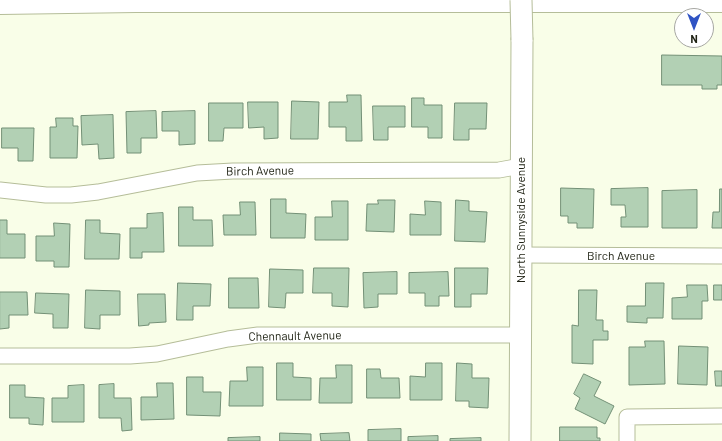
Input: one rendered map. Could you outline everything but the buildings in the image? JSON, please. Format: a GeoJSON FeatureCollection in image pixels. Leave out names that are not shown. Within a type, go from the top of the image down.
{"type":"FeatureCollection","features":[{"type":"Feature","properties":{"kind":"highway"},"geometry":{"type":"LineString","coordinates":[[0,12],[136,1]]}},
{"type":"Feature","properties":{"kind":"highway"},"geometry":{"type":"LineString","coordinates":[[0,2],[722,1]]}},
{"type":"Feature","properties":{"kind":"main road","name":"North Sunnyside Avenue"},"geometry":{"type":"LineString","coordinates":[[520,441],[521,0]]}},
{"type":"Feature","properties":{"kind":"street","name":"Birch Avenue"},"geometry":{"type":"LineString","coordinates":[[0,190],[46,195],[71,195],[98,192],[197,173],[233,171],[499,170],[521,166]]}},
{"type":"Feature","properties":{"kind":"street","name":"Birch Avenue"},"geometry":{"type":"LineString","coordinates":[[520,255],[722,256]]}},
{"type":"Feature","properties":{"kind":"street","name":"Chennault Avenue"},"geometry":{"type":"LineString","coordinates":[[0,356],[157,354],[228,339],[258,335],[520,336]]}},
{"type":"Feature","properties":{"kind":"street"},"geometry":{"type":"LineString","coordinates":[[628,441],[628,417],[722,416]]}}]}
